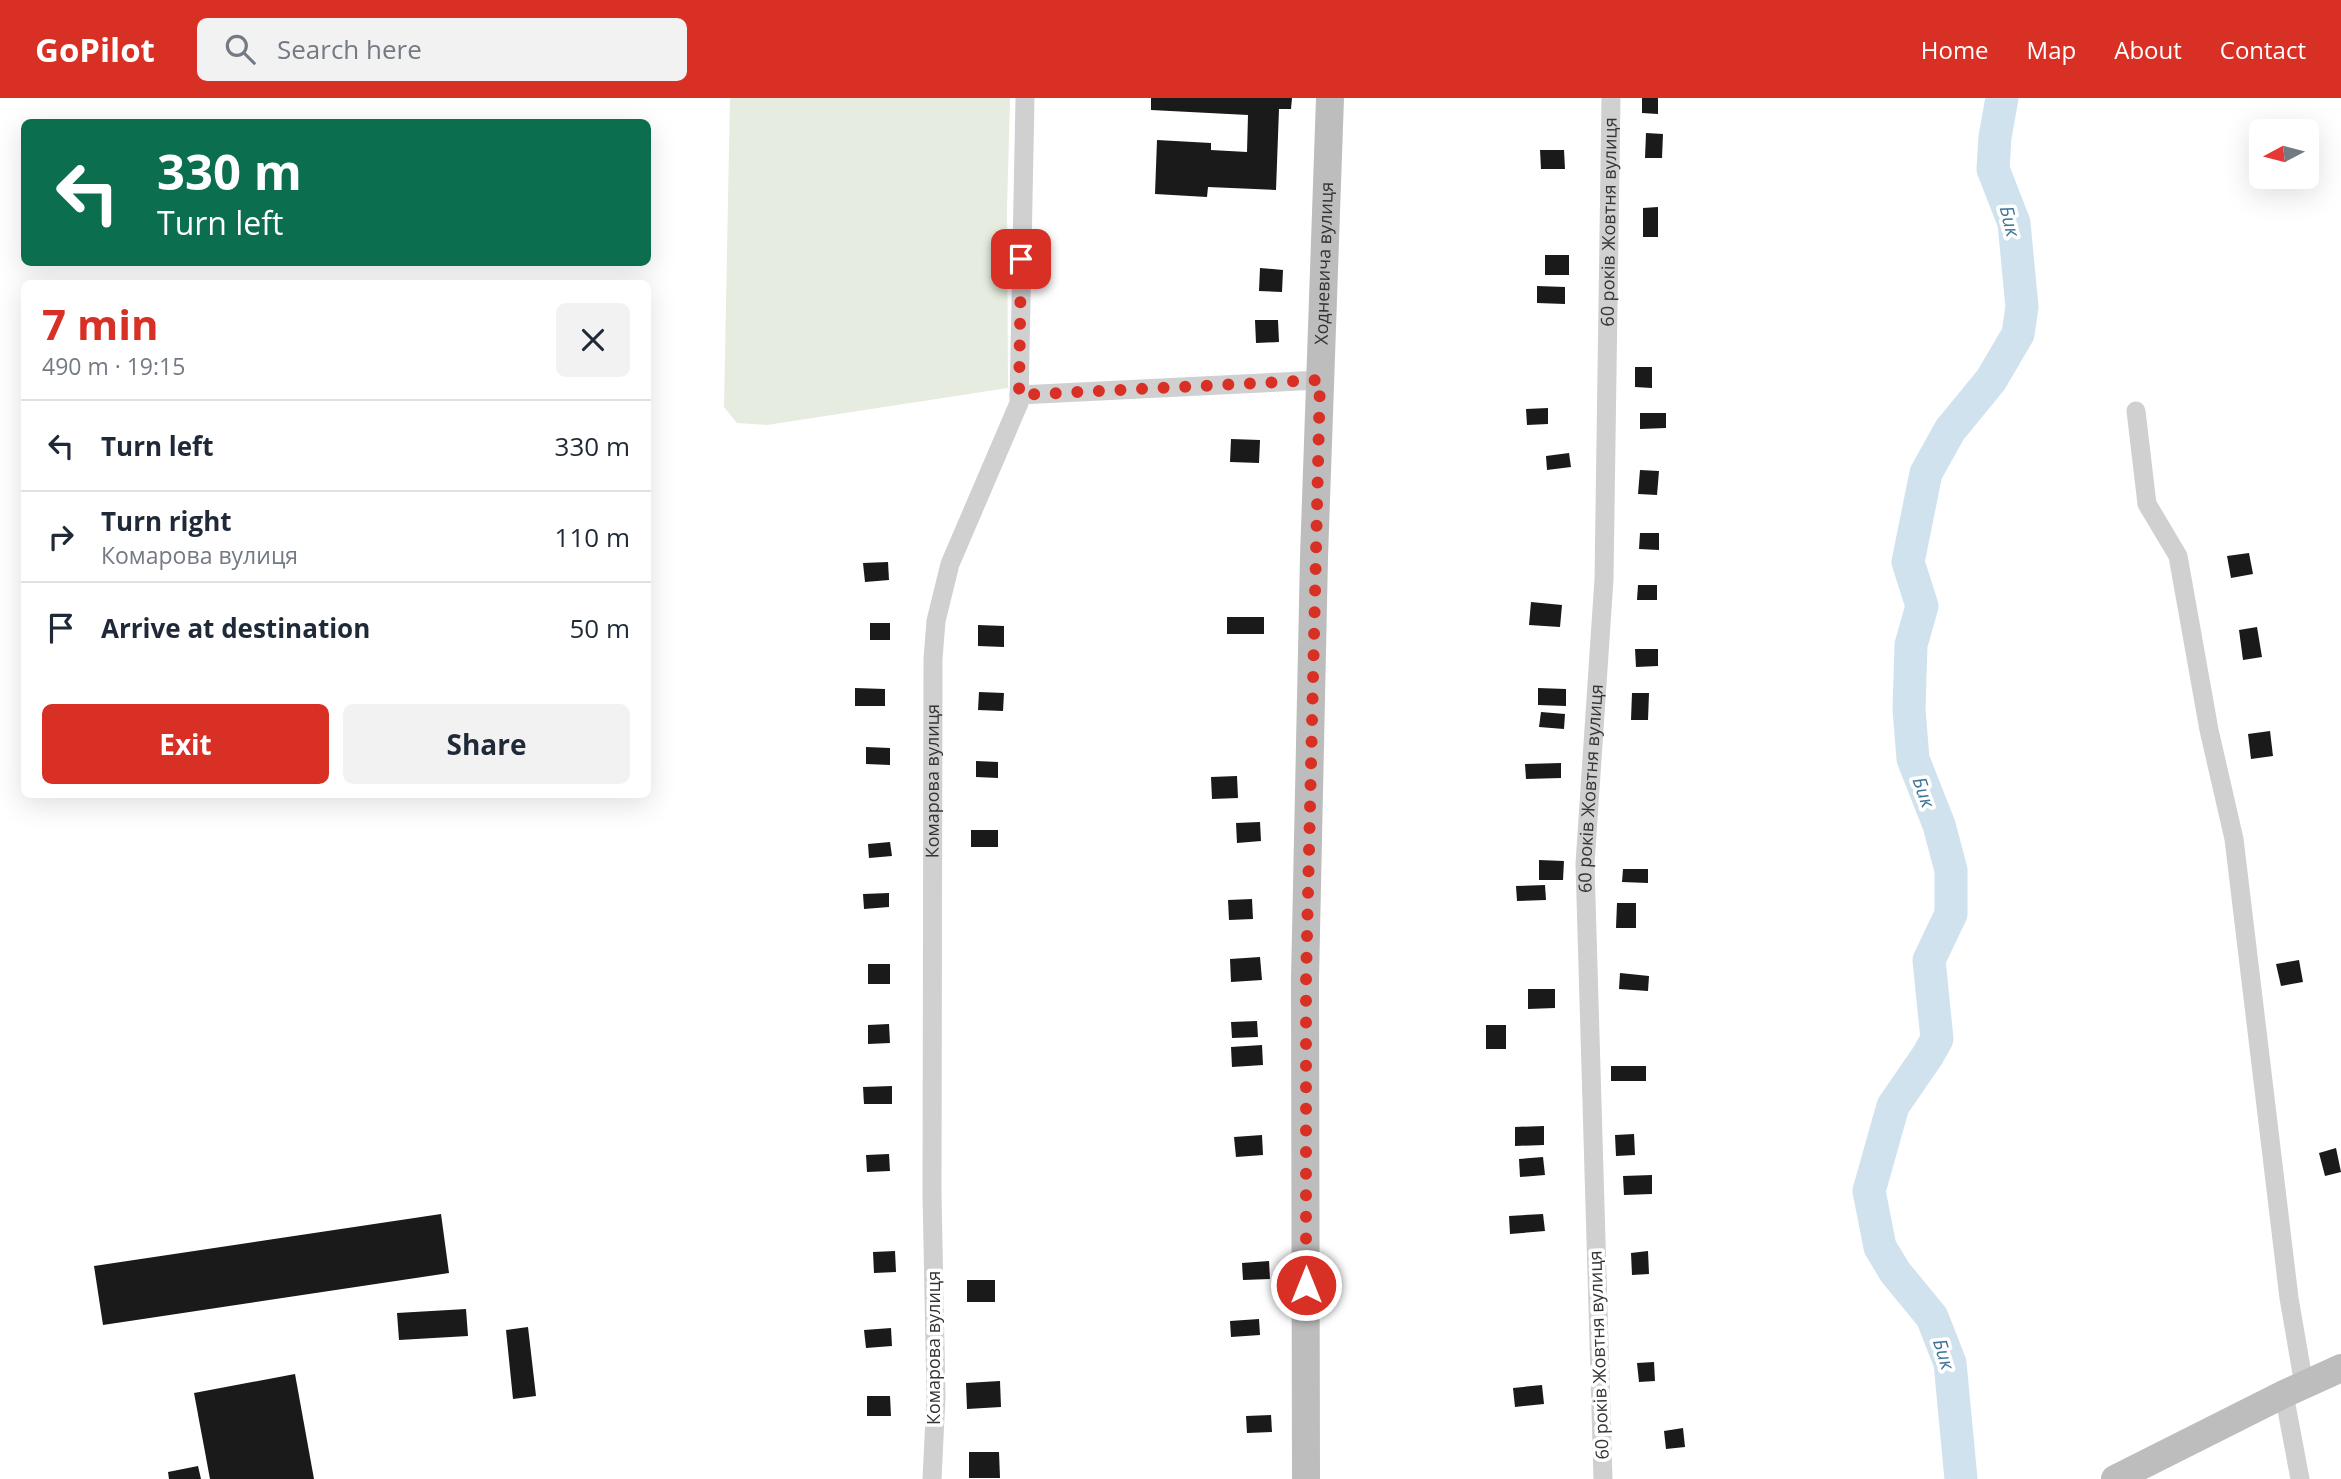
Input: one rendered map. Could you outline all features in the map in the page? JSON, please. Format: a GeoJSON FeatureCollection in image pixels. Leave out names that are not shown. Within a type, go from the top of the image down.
{"type":"FeatureCollection","features":[{"type":"Feature","properties":{"kind":"main road","name":"Ходневича вулиця"},"geometry":{"type":"LineString","coordinates":[[1306,1479],[1306,980],[1320,380],[1330,98]]}},
{"type":"Feature","properties":{"kind":"main road"},"geometry":{"type":"LineString","coordinates":[[2115,1479],[2341,1368]]}},
{"type":"Feature","properties":{"kind":"street","name":"Комарова вулиця"},"geometry":{"type":"LineString","coordinates":[[932,1479],[936,1397],[932,1194],[933,659],[936,621],[950,564],[1019,403],[1025,98]]}},
{"type":"Feature","properties":{"kind":"street","name":"60 років Жовтня вулиця"},"geometry":{"type":"LineString","coordinates":[[1604,1479],[1585,864],[1604,579],[1611,98]]}},
{"type":"Feature","properties":{"kind":"street"},"geometry":{"type":"LineString","coordinates":[[1019,395],[1320,380]]}},
{"type":"Feature","properties":{"kind":"street"},"geometry":{"type":"LineString","coordinates":[[2136,411],[2147,504],[2178,556],[2209,730],[2234,839],[2289,1298],[2300,1479]]}},
{"type":"Feature","properties":{"kind":"shaded area"},"geometry":{"type":"Polygon","coordinates":[[[730,98],[1010,98],[1007,208],[1008,388],[767,425],[737,423],[724,407],[730,98]]]}},
{"type":"Feature","properties":{"kind":"building"},"geometry":{"type":"Polygon","coordinates":[[[1151,98],[1292,98],[1291,109],[1279,109],[1276,190],[1208,187],[1207,197],[1155,194],[1157,140],[1211,143],[1211,150],[1247,152],[1248,115],[1151,110],[1151,98]]]}},
{"type":"Feature","properties":{"kind":"building"},"geometry":{"type":"Polygon","coordinates":[[[1642,98],[1658,98],[1658,114],[1642,113],[1642,98]]]}},
{"type":"Feature","properties":{"kind":"building"},"geometry":{"type":"Polygon","coordinates":[[[1646,133],[1663,134],[1662,158],[1645,158],[1646,133]]]}},
{"type":"Feature","properties":{"kind":"building"},"geometry":{"type":"Polygon","coordinates":[[[1540,150],[1564,150],[1565,169],[1541,169],[1540,150]]]}},
{"type":"Feature","properties":{"kind":"building"},"geometry":{"type":"Polygon","coordinates":[[[1658,207],[1658,237],[1643,237],[1643,208],[1658,207]]]}},
{"type":"Feature","properties":{"kind":"building"},"geometry":{"type":"Polygon","coordinates":[[[1545,255],[1569,255],[1569,275],[1545,275],[1545,255]]]}},
{"type":"Feature","properties":{"kind":"building"},"geometry":{"type":"Polygon","coordinates":[[[1260,268],[1283,270],[1282,292],[1259,291],[1260,268]]]}},
{"type":"Feature","properties":{"kind":"building"},"geometry":{"type":"Polygon","coordinates":[[[1537,286],[1565,287],[1565,304],[1537,303],[1537,286]]]}},
{"type":"Feature","properties":{"kind":"building"},"geometry":{"type":"Polygon","coordinates":[[[1255,320],[1278,320],[1279,342],[1256,343],[1255,320]]]}},
{"type":"Feature","properties":{"kind":"building"},"geometry":{"type":"Polygon","coordinates":[[[1635,367],[1652,367],[1652,388],[1635,387],[1635,367]]]}},
{"type":"Feature","properties":{"kind":"building"},"geometry":{"type":"Polygon","coordinates":[[[1548,408],[1548,424],[1527,425],[1526,409],[1548,408]]]}},
{"type":"Feature","properties":{"kind":"building"},"geometry":{"type":"Polygon","coordinates":[[[1640,413],[1666,413],[1666,428],[1640,429],[1640,413]]]}},
{"type":"Feature","properties":{"kind":"building"},"geometry":{"type":"Polygon","coordinates":[[[1231,439],[1260,440],[1259,463],[1230,462],[1231,439]]]}},
{"type":"Feature","properties":{"kind":"building"},"geometry":{"type":"Polygon","coordinates":[[[1569,453],[1571,467],[1547,470],[1546,456],[1569,453]]]}},
{"type":"Feature","properties":{"kind":"building"},"geometry":{"type":"Polygon","coordinates":[[[1640,470],[1659,471],[1657,495],[1638,494],[1640,470]]]}},
{"type":"Feature","properties":{"kind":"building"},"geometry":{"type":"Polygon","coordinates":[[[1640,533],[1659,533],[1659,550],[1639,549],[1640,533]]]}},
{"type":"Feature","properties":{"kind":"building"},"geometry":{"type":"Polygon","coordinates":[[[2249,553],[2253,574],[2231,578],[2227,556],[2249,553]]]}},
{"type":"Feature","properties":{"kind":"building"},"geometry":{"type":"Polygon","coordinates":[[[888,562],[889,580],[865,582],[863,563],[888,562]]]}},
{"type":"Feature","properties":{"kind":"building"},"geometry":{"type":"Polygon","coordinates":[[[1638,585],[1657,585],[1657,600],[1637,600],[1638,585]]]}},
{"type":"Feature","properties":{"kind":"building"},"geometry":{"type":"Polygon","coordinates":[[[1531,602],[1562,605],[1560,627],[1529,625],[1531,602]]]}},
{"type":"Feature","properties":{"kind":"building"},"geometry":{"type":"Polygon","coordinates":[[[1227,617],[1264,617],[1264,634],[1227,634],[1227,617]]]}},
{"type":"Feature","properties":{"kind":"building"},"geometry":{"type":"Polygon","coordinates":[[[870,623],[890,623],[890,640],[870,640],[870,623]]]}},
{"type":"Feature","properties":{"kind":"building"},"geometry":{"type":"Polygon","coordinates":[[[978,625],[1004,626],[1004,647],[978,646],[978,625]]]}},
{"type":"Feature","properties":{"kind":"building"},"geometry":{"type":"Polygon","coordinates":[[[2257,627],[2262,657],[2243,660],[2239,630],[2257,627]]]}},
{"type":"Feature","properties":{"kind":"building"},"geometry":{"type":"Polygon","coordinates":[[[1635,649],[1658,649],[1658,666],[1636,667],[1635,649]]]}},
{"type":"Feature","properties":{"kind":"building"},"geometry":{"type":"Polygon","coordinates":[[[855,688],[885,689],[885,706],[855,706],[855,688]]]}},
{"type":"Feature","properties":{"kind":"building"},"geometry":{"type":"Polygon","coordinates":[[[1538,688],[1566,689],[1566,706],[1538,705],[1538,688]]]}},
{"type":"Feature","properties":{"kind":"building"},"geometry":{"type":"Polygon","coordinates":[[[979,692],[1004,693],[1003,711],[978,710],[979,692]]]}},
{"type":"Feature","properties":{"kind":"building"},"geometry":{"type":"Polygon","coordinates":[[[1632,693],[1649,693],[1648,720],[1631,720],[1632,693]]]}},
{"type":"Feature","properties":{"kind":"building"},"geometry":{"type":"Polygon","coordinates":[[[1541,712],[1565,714],[1564,729],[1539,727],[1541,712]]]}},
{"type":"Feature","properties":{"kind":"building"},"geometry":{"type":"Polygon","coordinates":[[[2270,731],[2273,756],[2251,759],[2248,734],[2270,731]]]}},
{"type":"Feature","properties":{"kind":"building"},"geometry":{"type":"Polygon","coordinates":[[[866,747],[890,748],[890,765],[866,764],[866,747]]]}},
{"type":"Feature","properties":{"kind":"building"},"geometry":{"type":"Polygon","coordinates":[[[976,761],[998,762],[998,778],[976,777],[976,761]]]}},
{"type":"Feature","properties":{"kind":"building"},"geometry":{"type":"Polygon","coordinates":[[[1561,763],[1561,778],[1526,779],[1525,764],[1561,763]]]}},
{"type":"Feature","properties":{"kind":"building"},"geometry":{"type":"Polygon","coordinates":[[[1237,776],[1238,798],[1212,799],[1211,777],[1237,776]]]}},
{"type":"Feature","properties":{"kind":"building"},"geometry":{"type":"Polygon","coordinates":[[[1260,822],[1261,841],[1237,843],[1236,823],[1260,822]]]}},
{"type":"Feature","properties":{"kind":"building"},"geometry":{"type":"Polygon","coordinates":[[[971,830],[998,830],[998,847],[971,847],[971,830]]]}},
{"type":"Feature","properties":{"kind":"building"},"geometry":{"type":"Polygon","coordinates":[[[890,842],[892,856],[869,858],[868,844],[890,842]]]}},
{"type":"Feature","properties":{"kind":"building"},"geometry":{"type":"Polygon","coordinates":[[[1539,860],[1564,861],[1563,880],[1539,880],[1539,860]]]}},
{"type":"Feature","properties":{"kind":"building"},"geometry":{"type":"Polygon","coordinates":[[[1623,869],[1648,869],[1648,883],[1622,882],[1623,869]]]}},
{"type":"Feature","properties":{"kind":"building"},"geometry":{"type":"Polygon","coordinates":[[[1545,885],[1546,900],[1517,901],[1516,886],[1545,885]]]}},
{"type":"Feature","properties":{"kind":"building"},"geometry":{"type":"Polygon","coordinates":[[[889,893],[889,907],[864,909],[863,894],[889,893]]]}},
{"type":"Feature","properties":{"kind":"building"},"geometry":{"type":"Polygon","coordinates":[[[1252,899],[1253,919],[1229,920],[1228,900],[1252,899]]]}},
{"type":"Feature","properties":{"kind":"building"},"geometry":{"type":"Polygon","coordinates":[[[1617,903],[1636,903],[1636,928],[1616,928],[1617,903]]]}},
{"type":"Feature","properties":{"kind":"building"},"geometry":{"type":"Polygon","coordinates":[[[1260,957],[1262,980],[1231,982],[1230,959],[1260,957]]]}},
{"type":"Feature","properties":{"kind":"building"},"geometry":{"type":"Polygon","coordinates":[[[2299,960],[2303,982],[2281,986],[2276,964],[2299,960]]]}},
{"type":"Feature","properties":{"kind":"building"},"geometry":{"type":"Polygon","coordinates":[[[868,964],[890,964],[890,984],[868,984],[868,964]]]}},
{"type":"Feature","properties":{"kind":"building"},"geometry":{"type":"Polygon","coordinates":[[[1620,973],[1649,976],[1648,991],[1619,989],[1620,973]]]}},
{"type":"Feature","properties":{"kind":"building"},"geometry":{"type":"Polygon","coordinates":[[[1528,989],[1555,989],[1555,1008],[1528,1009],[1528,989]]]}},
{"type":"Feature","properties":{"kind":"building"},"geometry":{"type":"Polygon","coordinates":[[[1257,1021],[1258,1037],[1232,1038],[1231,1022],[1257,1021]]]}},
{"type":"Feature","properties":{"kind":"building"},"geometry":{"type":"Polygon","coordinates":[[[889,1024],[890,1043],[868,1044],[868,1025],[889,1024]]]}},
{"type":"Feature","properties":{"kind":"building"},"geometry":{"type":"Polygon","coordinates":[[[1486,1025],[1506,1025],[1506,1049],[1486,1049],[1486,1025]]]}},
{"type":"Feature","properties":{"kind":"building"},"geometry":{"type":"Polygon","coordinates":[[[1262,1045],[1263,1065],[1232,1067],[1231,1047],[1262,1045]]]}},
{"type":"Feature","properties":{"kind":"building"},"geometry":{"type":"Polygon","coordinates":[[[1611,1066],[1646,1066],[1646,1081],[1611,1081],[1611,1066]]]}},
{"type":"Feature","properties":{"kind":"building"},"geometry":{"type":"Polygon","coordinates":[[[892,1086],[892,1104],[864,1104],[863,1087],[892,1086]]]}},
{"type":"Feature","properties":{"kind":"building"},"geometry":{"type":"Polygon","coordinates":[[[1544,1126],[1544,1145],[1515,1146],[1515,1127],[1544,1126]]]}},
{"type":"Feature","properties":{"kind":"building"},"geometry":{"type":"Polygon","coordinates":[[[1634,1134],[1635,1155],[1616,1156],[1615,1135],[1634,1134]]]}},
{"type":"Feature","properties":{"kind":"building"},"geometry":{"type":"Polygon","coordinates":[[[1262,1135],[1263,1155],[1236,1157],[1234,1137],[1262,1135]]]}},
{"type":"Feature","properties":{"kind":"building"},"geometry":{"type":"Polygon","coordinates":[[[2336,1148],[2341,1172],[2325,1176],[2319,1153],[2336,1148]]]}},
{"type":"Feature","properties":{"kind":"building"},"geometry":{"type":"Polygon","coordinates":[[[889,1154],[890,1171],[867,1172],[866,1155],[889,1154]]]}},
{"type":"Feature","properties":{"kind":"building"},"geometry":{"type":"Polygon","coordinates":[[[1543,1157],[1545,1175],[1520,1177],[1519,1159],[1543,1157]]]}},
{"type":"Feature","properties":{"kind":"building"},"geometry":{"type":"Polygon","coordinates":[[[1652,1175],[1652,1194],[1624,1195],[1623,1176],[1652,1175]]]}},
{"type":"Feature","properties":{"kind":"building"},"geometry":{"type":"Polygon","coordinates":[[[441,1214],[449,1273],[103,1325],[94,1266],[441,1214]]]}},
{"type":"Feature","properties":{"kind":"building"},"geometry":{"type":"Polygon","coordinates":[[[1543,1214],[1545,1231],[1510,1234],[1509,1216],[1543,1214]]]}},
{"type":"Feature","properties":{"kind":"building"},"geometry":{"type":"Polygon","coordinates":[[[895,1251],[896,1272],[874,1273],[873,1252],[895,1251]]]}},
{"type":"Feature","properties":{"kind":"building"},"geometry":{"type":"Polygon","coordinates":[[[1648,1251],[1649,1274],[1632,1275],[1631,1253],[1648,1251]]]}},
{"type":"Feature","properties":{"kind":"building"},"geometry":{"type":"Polygon","coordinates":[[[1269,1261],[1270,1279],[1243,1280],[1242,1263],[1269,1261]]]}},
{"type":"Feature","properties":{"kind":"building"},"geometry":{"type":"Polygon","coordinates":[[[967,1280],[995,1280],[995,1302],[967,1302],[967,1280]]]}},
{"type":"Feature","properties":{"kind":"building"},"geometry":{"type":"Polygon","coordinates":[[[466,1309],[468,1336],[399,1340],[397,1313],[466,1309]]]}},
{"type":"Feature","properties":{"kind":"building"},"geometry":{"type":"Polygon","coordinates":[[[1259,1319],[1260,1335],[1231,1337],[1230,1321],[1259,1319]]]}},
{"type":"Feature","properties":{"kind":"building"},"geometry":{"type":"Polygon","coordinates":[[[528,1327],[536,1396],[513,1399],[506,1330],[528,1327]]]}},
{"type":"Feature","properties":{"kind":"building"},"geometry":{"type":"Polygon","coordinates":[[[891,1328],[892,1346],[866,1348],[864,1330],[891,1328]]]}},
{"type":"Feature","properties":{"kind":"building"},"geometry":{"type":"Polygon","coordinates":[[[1654,1362],[1655,1381],[1639,1382],[1637,1363],[1654,1362]]]}},
{"type":"Feature","properties":{"kind":"building"},"geometry":{"type":"Polygon","coordinates":[[[295,1374],[314,1479],[210,1479],[194,1393],[295,1374]]]}},
{"type":"Feature","properties":{"kind":"building"},"geometry":{"type":"Polygon","coordinates":[[[1000,1381],[1001,1407],[967,1409],[966,1383],[1000,1381]]]}},
{"type":"Feature","properties":{"kind":"building"},"geometry":{"type":"Polygon","coordinates":[[[1542,1385],[1544,1404],[1515,1407],[1513,1388],[1542,1385]]]}},
{"type":"Feature","properties":{"kind":"building"},"geometry":{"type":"Polygon","coordinates":[[[867,1396],[890,1396],[891,1416],[867,1416],[867,1396]]]}},
{"type":"Feature","properties":{"kind":"building"},"geometry":{"type":"Polygon","coordinates":[[[1271,1415],[1272,1432],[1247,1433],[1246,1416],[1271,1415]]]}},
{"type":"Feature","properties":{"kind":"building"},"geometry":{"type":"Polygon","coordinates":[[[1683,1428],[1685,1447],[1666,1449],[1664,1431],[1683,1428]]]}},
{"type":"Feature","properties":{"kind":"building"},"geometry":{"type":"Polygon","coordinates":[[[969,1452],[999,1452],[1000,1478],[969,1478],[969,1452]]]}},
{"type":"Feature","properties":{"kind":"building"},"geometry":{"type":"Polygon","coordinates":[[[198,1466],[201,1479],[169,1479],[168,1472],[198,1466]]]}},
{"type":"Feature","properties":{"kind":"waterway","name":"Бик"},"geometry":{"type":"LineString","coordinates":[[1961,1479],[1950,1363],[1932,1317],[1895,1272],[1880,1247],[1869,1191],[1893,1106],[1937,1039],[1929,960],[1951,914],[1951,870],[1939,825],[1913,759],[1909,709],[1911,645],[1922,606],[1908,562],[1926,473],[1950,430],[1991,380],[2018,334],[2022,307],[2014,223],[1993,169],[2002,98]]}},
{"type":"Feature","properties":{"kind":"route"},"geometry":{"type":"LineString","coordinates":[[1021,259],[1019,395],[1320,380],[1306,980],[1306,1285]]}}]}
